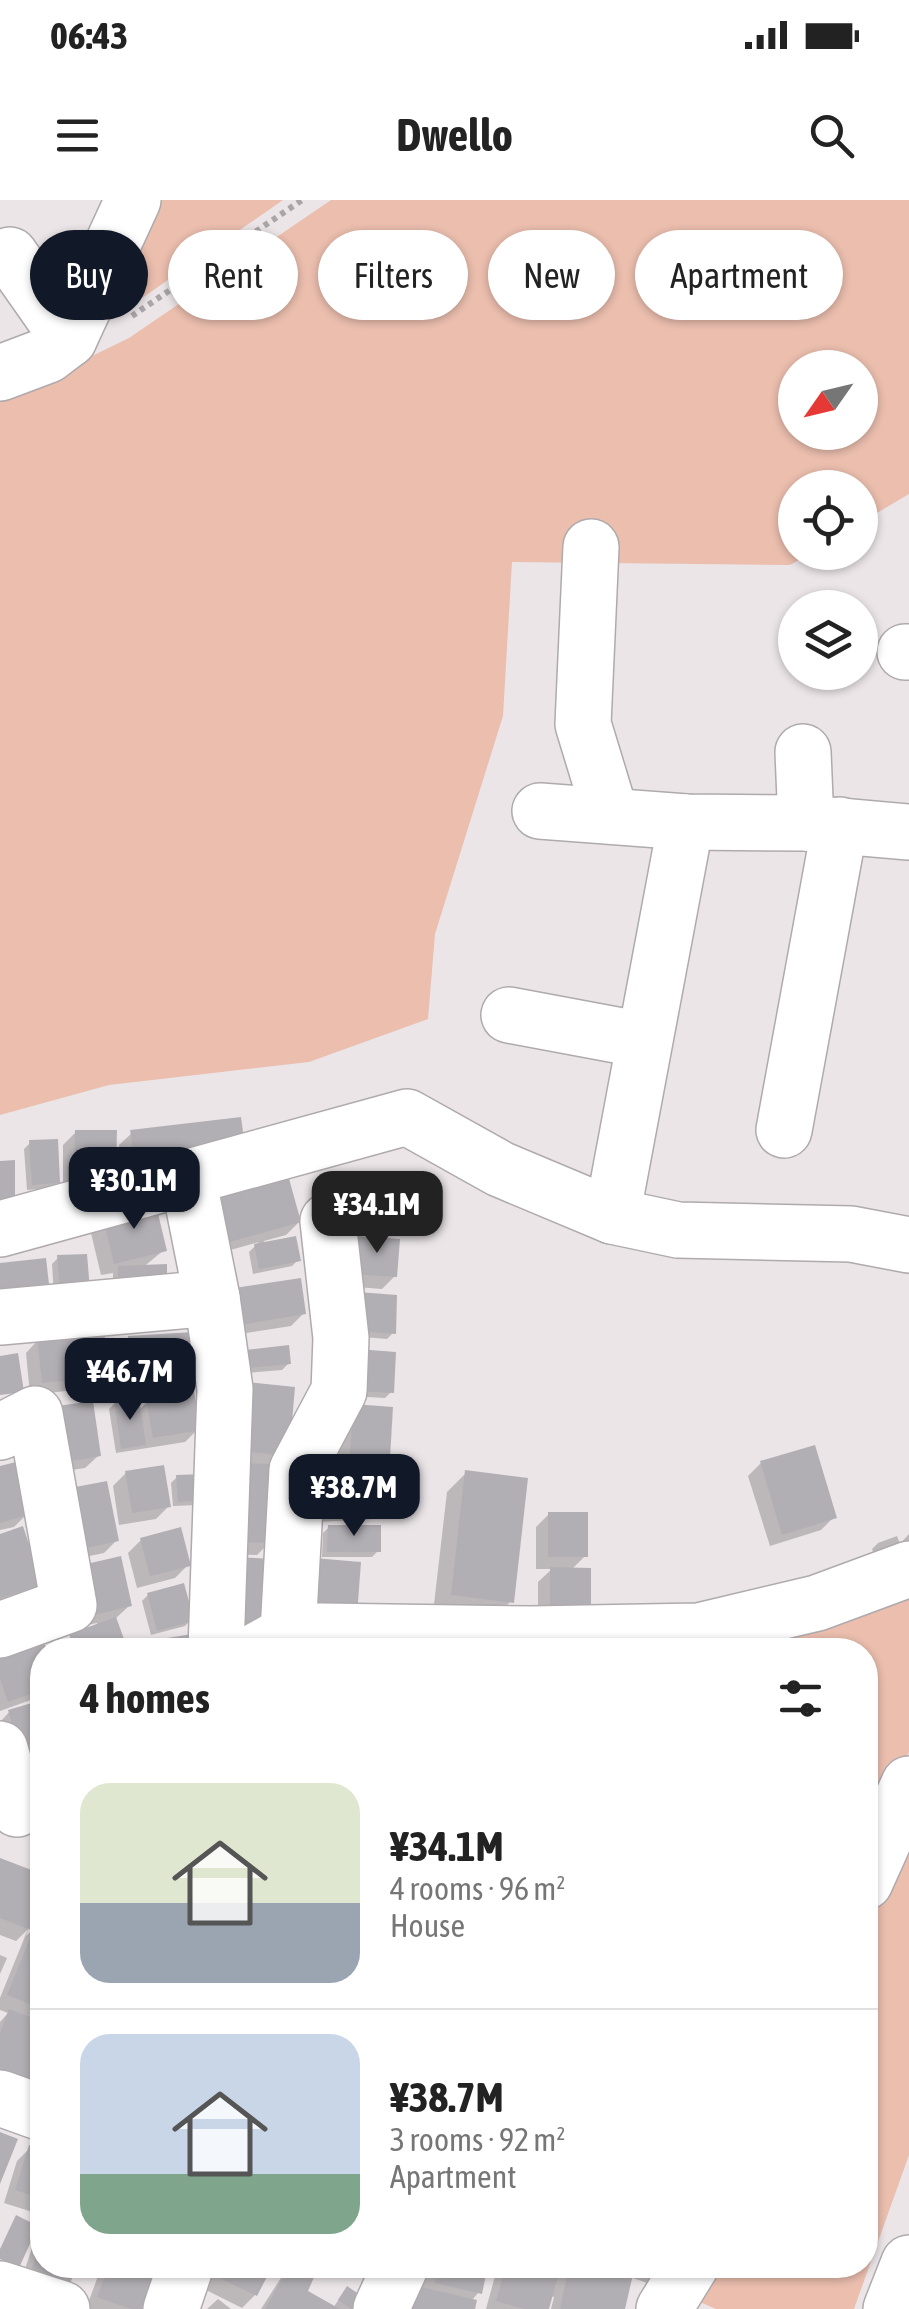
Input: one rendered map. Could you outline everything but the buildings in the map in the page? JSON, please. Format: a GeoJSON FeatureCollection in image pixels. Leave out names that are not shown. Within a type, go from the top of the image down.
{"type":"FeatureCollection","features":[{"type":"Feature","properties":{"kind":"street"},"geometry":{"type":"LineString","coordinates":[[0,373],[48,355],[68,339],[133,200]]}},
{"type":"Feature","properties":{"kind":"street"},"geometry":{"type":"LineString","coordinates":[[10,255],[68,339]]}},
{"type":"Feature","properties":{"kind":"street"},"geometry":{"type":"LineString","coordinates":[[591,546],[583,724],[612,816]]}},
{"type":"Feature","properties":{"kind":"street"},"geometry":{"type":"LineString","coordinates":[[784,1130],[823,824],[803,752]]}},
{"type":"Feature","properties":{"kind":"street"},"geometry":{"type":"LineString","coordinates":[[540,811],[686,822],[823,824],[909,832]]}},
{"type":"Feature","properties":{"kind":"street"},"geometry":{"type":"LineString","coordinates":[[612,1216],[686,822]]}},
{"type":"Feature","properties":{"kind":"street"},"geometry":{"type":"LineString","coordinates":[[509,1015],[643,1040]]}},
{"type":"Feature","properties":{"kind":"street"},"geometry":{"type":"LineString","coordinates":[[0,1230],[408,1117],[500,1169],[612,1216],[678,1230],[851,1234],[909,1244]]}},
{"type":"Feature","properties":{"kind":"street"},"geometry":{"type":"LineString","coordinates":[[188,1178],[225,1389],[216,1638]]}},
{"type":"Feature","properties":{"kind":"street"},"geometry":{"type":"LineString","coordinates":[[274,1638],[296,1470],[339,1391],[341,1338],[328,1221]]}},
{"type":"Feature","properties":{"kind":"street"},"geometry":{"type":"LineString","coordinates":[[0,1317],[212,1298]]}},
{"type":"Feature","properties":{"kind":"street"},"geometry":{"type":"LineString","coordinates":[[0,1432],[35,1414],[69,1606],[0,1630]]}},
{"type":"Feature","properties":{"kind":"street"},"geometry":{"type":"LineString","coordinates":[[701,1638],[909,1570]]}},
{"type":"Feature","properties":{"kind":"street"},"geometry":{"type":"LineString","coordinates":[[0,1749],[20,1819]]}},
{"type":"Feature","properties":{"kind":"street"},"geometry":{"type":"LineString","coordinates":[[878,1853],[909,1784]]}},
{"type":"Feature","properties":{"kind":"street"},"geometry":{"type":"LineString","coordinates":[[0,2098],[30,2109]]}},
{"type":"Feature","properties":{"kind":"street"},"geometry":{"type":"LineString","coordinates":[[891,2309],[909,2263]]}},
{"type":"Feature","properties":{"kind":"street"},"geometry":{"type":"LineString","coordinates":[[171,2309],[182,2278]]}},
{"type":"Feature","properties":{"kind":"street"},"geometry":{"type":"LineString","coordinates":[[381,2309],[395,2278]]}},
{"type":"Feature","properties":{"kind":"street"},"geometry":{"type":"LineString","coordinates":[[664,2309],[683,2278]]}},
{"type":"Feature","properties":{"kind":"street"},"geometry":{"type":"LineString","coordinates":[[0,2289],[62,2309]]}},
{"type":"Feature","properties":{"kind":"path"},"geometry":{"type":"LineString","coordinates":[[68,339],[94,342],[302,200]]}},
{"type":"Feature","properties":{"kind":"shaded area"},"geometry":{"type":"Polygon","coordinates":[[[143,200],[283,200],[240,230],[168,230],[168,280],[148,294],[148,230],[132,230],[143,200]]]}},
{"type":"Feature","properties":{"kind":"shaded area"},"geometry":{"type":"Polygon","coordinates":[[[331,200],[909,200],[909,494],[878,512],[878,470],[778,470],[778,565],[512,562],[503,716],[435,934],[428,1019],[309,1062],[109,1085],[0,1115],[0,388],[94,355],[129,338],[168,311],[168,320],[298,320],[298,230],[287,230],[331,200]]]}},
{"type":"Feature","properties":{"kind":"shaded area"},"geometry":{"type":"Polygon","coordinates":[[[909,1581],[909,1752],[878,1823],[878,1638],[745,1638],[909,1581]]]}},
{"type":"Feature","properties":{"kind":"shaded area"},"geometry":{"type":"Polygon","coordinates":[[[909,1814],[909,2155],[878,2242],[878,1880],[909,1814]]]}},
{"type":"Feature","properties":{"kind":"shaded area"},"geometry":{"type":"Polygon","coordinates":[[[698,2278],[865,2278],[854,2309],[716,2309],[686,2296],[698,2278]]]}}]}
